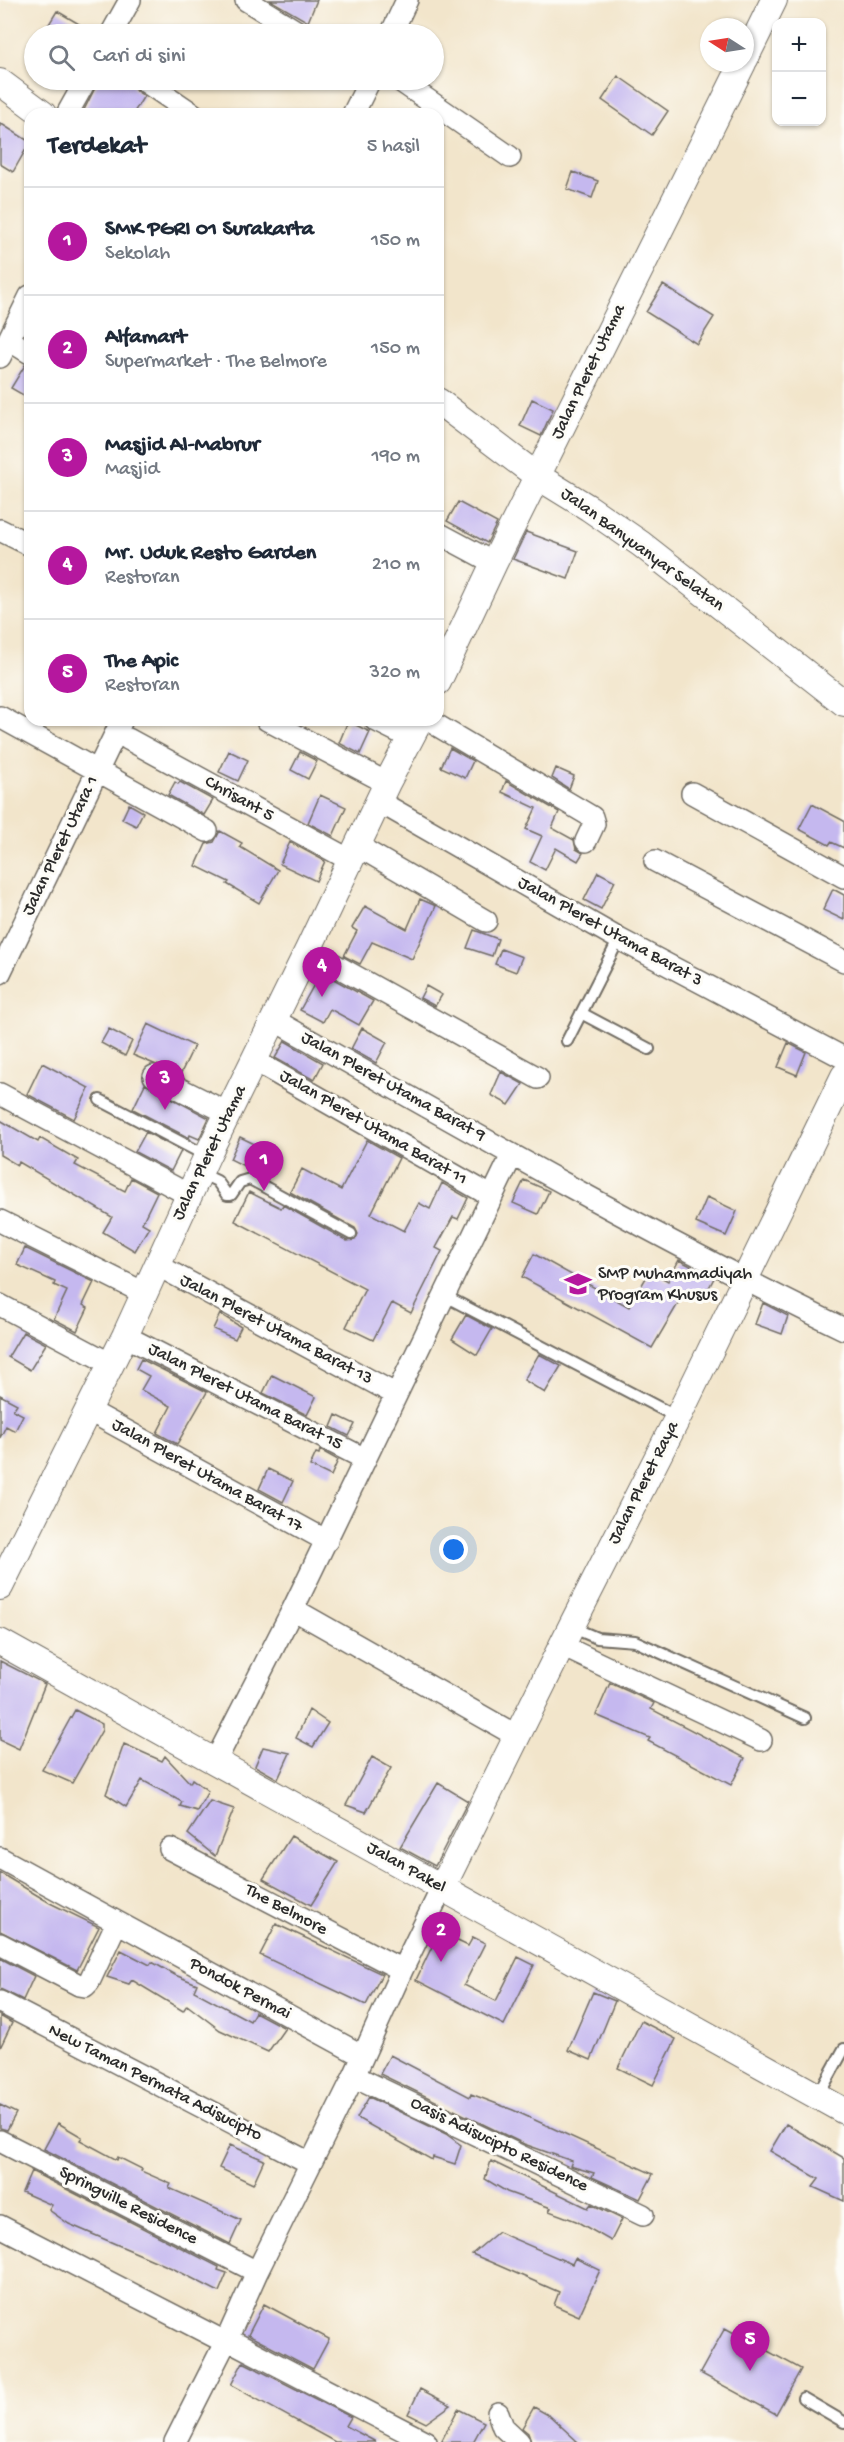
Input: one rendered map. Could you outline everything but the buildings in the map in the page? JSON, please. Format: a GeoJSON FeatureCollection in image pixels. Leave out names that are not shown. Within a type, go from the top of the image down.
{"type":"FeatureCollection","features":[{"type":"Feature","properties":{"kind":"street"},"geometry":{"type":"LineString","coordinates":[[117,24],[130,0]]}},
{"type":"Feature","properties":{"kind":"street"},"geometry":{"type":"LineString","coordinates":[[246,0],[285,24]]}},
{"type":"Feature","properties":{"kind":"street"},"geometry":{"type":"LineString","coordinates":[[396,24],[407,0]]}},
{"type":"Feature","properties":{"kind":"street"},"geometry":{"type":"LineString","coordinates":[[754,41],[774,0]]}},
{"type":"Feature","properties":{"kind":"street","name":"Jalan Pleret Utama"},"geometry":{"type":"LineString","coordinates":[[444,669],[494,563],[739,72]]}},
{"type":"Feature","properties":{"kind":"street"},"geometry":{"type":"LineString","coordinates":[[0,82],[35,108]]}},
{"type":"Feature","properties":{"kind":"street"},"geometry":{"type":"LineString","coordinates":[[70,108],[80,90]]}},
{"type":"Feature","properties":{"kind":"street"},"geometry":{"type":"LineString","coordinates":[[157,90],[184,108]]}},
{"type":"Feature","properties":{"kind":"street"},"geometry":{"type":"LineString","coordinates":[[356,108],[365,90]]}},
{"type":"Feature","properties":{"kind":"street"},"geometry":{"type":"LineString","coordinates":[[413,90],[439,108]]}},
{"type":"Feature","properties":{"kind":"street"},"geometry":{"type":"LineString","coordinates":[[444,111],[510,157]]}},
{"type":"Feature","properties":{"kind":"street"},"geometry":{"type":"LineString","coordinates":[[24,311],[4,349],[24,352]]}},
{"type":"Feature","properties":{"kind":"street","name":"Jalan Banyuanyar Selatan"},"geometry":{"type":"LineString","coordinates":[[444,406],[537,476],[589,508],[640,544],[844,703]]}},
{"type":"Feature","properties":{"kind":"street"},"geometry":{"type":"LineString","coordinates":[[0,530],[24,542]]}},
{"type":"Feature","properties":{"kind":"street"},"geometry":{"type":"LineString","coordinates":[[444,536],[494,563]]}},
{"type":"Feature","properties":{"kind":"street"},"geometry":{"type":"LineString","coordinates":[[0,717],[207,831]]}},
{"type":"Feature","properties":{"kind":"street","name":"Jalan Pleret Utama Barat 3"},"geometry":{"type":"LineString","coordinates":[[277,726],[619,939],[844,1058]]}},
{"type":"Feature","properties":{"kind":"street"},"geometry":{"type":"LineString","coordinates":[[420,726],[592,817],[594,824],[586,841]]}},
{"type":"Feature","properties":{"kind":"street","name":"Jalan Pleret Utama"},"geometry":{"type":"LineString","coordinates":[[0,1587],[125,1336],[198,1174],[255,1061],[382,792],[420,726]]}},
{"type":"Feature","properties":{"kind":"street","name":"Jalan Pleret Utara 1"},"geometry":{"type":"LineString","coordinates":[[0,973],[97,770],[125,730]]}},
{"type":"Feature","properties":{"kind":"street","name":"Chrisant 5"},"geometry":{"type":"LineString","coordinates":[[125,730],[486,921]]}},
{"type":"Feature","properties":{"kind":"street"},"geometry":{"type":"LineString","coordinates":[[692,793],[844,877]]}},
{"type":"Feature","properties":{"kind":"street"},"geometry":{"type":"LineString","coordinates":[[655,861],[844,961]]}},
{"type":"Feature","properties":{"kind":"street"},"geometry":{"type":"LineString","coordinates":[[308,950],[537,1078]]}},
{"type":"Feature","properties":{"kind":"street","name":"Jalan Pleret Utama Barat 9"},"geometry":{"type":"LineString","coordinates":[[274,1020],[512,1155],[743,1280],[844,1329]]}},
{"type":"Feature","properties":{"kind":"street","name":"Jalan Pleret Utama Barat 11"},"geometry":{"type":"LineString","coordinates":[[255,1061],[491,1196]]}},
{"type":"Feature","properties":{"kind":"street"},"geometry":{"type":"LineString","coordinates":[[154,1076],[228,1113]]}},
{"type":"Feature","properties":{"kind":"street","name":"Jalan Pleret Raya"},"geometry":{"type":"LineString","coordinates":[[442,1888],[566,1636],[678,1417],[844,1076]]}},
{"type":"Feature","properties":{"kind":"street"},"geometry":{"type":"LineString","coordinates":[[0,1094],[198,1174]]}},
{"type":"Feature","properties":{"kind":"street"},"geometry":{"type":"LineString","coordinates":[[215,1762],[327,1541],[395,1394],[512,1155]]}},
{"type":"Feature","properties":{"kind":"street"},"geometry":{"type":"LineString","coordinates":[[0,1221],[144,1293]]}},
{"type":"Feature","properties":{"kind":"street","name":"Jalan Pleret Utama Barat 13"},"geometry":{"type":"LineString","coordinates":[[157,1265],[395,1394]]}},
{"type":"Feature","properties":{"kind":"street"},"geometry":{"type":"LineString","coordinates":[[0,1305],[111,1364]]}},
{"type":"Feature","properties":{"kind":"street","name":"Jalan Pleret Utama Barat 15"},"geometry":{"type":"LineString","coordinates":[[125,1336],[365,1459]]}},
{"type":"Feature","properties":{"kind":"street","name":"Jalan Pleret Utama Barat 17"},"geometry":{"type":"LineString","coordinates":[[88,1410],[327,1541]]}},
{"type":"Feature","properties":{"kind":"street"},"geometry":{"type":"LineString","coordinates":[[293,1609],[517,1736]]}},
{"type":"Feature","properties":{"kind":"street"},"geometry":{"type":"LineString","coordinates":[[566,1636],[761,1740]]}},
{"type":"Feature","properties":{"kind":"street","name":"Jalan Pakel"},"geometry":{"type":"LineString","coordinates":[[0,1642],[844,2111]]}},
{"type":"Feature","properties":{"kind":"street","name":"The Belmore"},"geometry":{"type":"LineString","coordinates":[[170,1849],[402,1970]]}},
{"type":"Feature","properties":{"kind":"street","name":"Pondok Permai"},"geometry":{"type":"LineString","coordinates":[[0,1858],[363,2056]]}},
{"type":"Feature","properties":{"kind":"street"},"geometry":{"type":"LineString","coordinates":[[175,2442],[354,2076],[442,1888]]}},
{"type":"Feature","properties":{"kind":"street"},"geometry":{"type":"LineString","coordinates":[[0,1944],[85,1986],[117,1922]]}},
{"type":"Feature","properties":{"kind":"street","name":"New Taman Permata Adisucipto"},"geometry":{"type":"LineString","coordinates":[[0,2002],[310,2163]]}},
{"type":"Feature","properties":{"kind":"street","name":"Oasis Adisucipto Residence"},"geometry":{"type":"LineString","coordinates":[[354,2076],[643,2215]]}},
{"type":"Feature","properties":{"kind":"street","name":"Springville Residence"},"geometry":{"type":"LineString","coordinates":[[0,2140],[257,2272]]}},
{"type":"Feature","properties":{"kind":"street"},"geometry":{"type":"LineString","coordinates":[[0,2226],[426,2442]]}},
{"type":"Feature","properties":{"kind":"street"},"geometry":{"type":"LineString","coordinates":[[498,2413],[503,2427],[519,2442]]}},
{"type":"Feature","properties":{"kind":"lane"},"geometry":{"type":"LineString","coordinates":[[567,1041],[619,939]]}},
{"type":"Feature","properties":{"kind":"lane"},"geometry":{"type":"LineString","coordinates":[[581,1013],[650,1049]]}},
{"type":"Feature","properties":{"kind":"lane"},"geometry":{"type":"LineString","coordinates":[[100,1100],[198,1174],[217,1181],[227,1196],[231,1195],[240,1182],[250,1179],[351,1234]]}},
{"type":"Feature","properties":{"kind":"lane"},"geometry":{"type":"LineString","coordinates":[[443,1295],[678,1417]]}},
{"type":"Feature","properties":{"kind":"lane"},"geometry":{"type":"LineString","coordinates":[[566,1636],[635,1641],[805,1718]]}},
{"type":"Feature","properties":{"kind":"lane"},"geometry":{"type":"LineString","coordinates":[[816,2096],[844,2049]]}},
{"type":"Feature","properties":{"kind":"lane"},"geometry":{"type":"LineString","coordinates":[[803,2398],[844,2422]]}},
{"type":"Feature","properties":{"kind":"place","name":"Mr. Uduk Resto Garden"},"geometry":{"type":"Point","coordinates":[322,997]}},
{"type":"Feature","properties":{"kind":"place","name":"Masjid Al-Mabrur"},"geometry":{"type":"Point","coordinates":[165,1110]}},
{"type":"Feature","properties":{"kind":"place","name":"SMK PGRI 01 Surakarta"},"geometry":{"type":"Point","coordinates":[264,1191]}},
{"type":"Feature","properties":{"kind":"place","name":"SMP Muhammadiyah Program Khusus"},"geometry":{"type":"Point","coordinates":[578,1284]}},
{"type":"Feature","properties":{"kind":"place","name":"Alfamart"},"geometry":{"type":"Point","coordinates":[441,1962]}},
{"type":"Feature","properties":{"kind":"place","name":"The Apic"},"geometry":{"type":"Point","coordinates":[750,2371]}}]}
